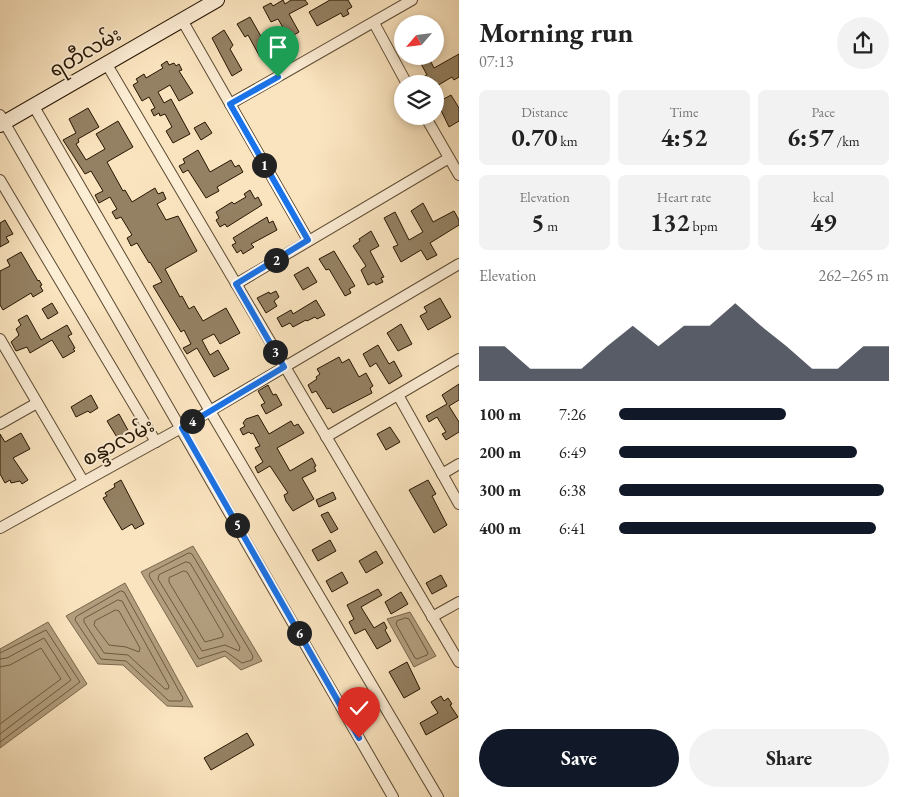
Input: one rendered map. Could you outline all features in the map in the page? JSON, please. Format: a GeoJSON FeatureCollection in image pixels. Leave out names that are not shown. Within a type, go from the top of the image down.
{"type":"FeatureCollection","features":[{"type":"Feature","properties":{"kind":"street","name":"ရတီလမ်း"},"geometry":{"type":"LineString","coordinates":[[1,121],[34,105],[217,0]]}},
{"type":"Feature","properties":{"kind":"street"},"geometry":{"type":"LineString","coordinates":[[230,104],[412,0]]}},
{"type":"Feature","properties":{"kind":"street"},"geometry":{"type":"LineString","coordinates":[[182,20],[308,240]]}},
{"type":"Feature","properties":{"kind":"street"},"geometry":{"type":"LineString","coordinates":[[374,23],[402,75]]}},
{"type":"Feature","properties":{"kind":"street"},"geometry":{"type":"LineString","coordinates":[[106,63],[459,662]]}},
{"type":"Feature","properties":{"kind":"street"},"geometry":{"type":"LineString","coordinates":[[34,105],[210,411],[438,797]]}},
{"type":"Feature","properties":{"kind":"street"},"geometry":{"type":"LineString","coordinates":[[1,121],[182,428],[394,797]]}},
{"type":"Feature","properties":{"kind":"street"},"geometry":{"type":"LineString","coordinates":[[430,125],[459,176]]}},
{"type":"Feature","properties":{"kind":"street"},"geometry":{"type":"LineString","coordinates":[[236,284],[449,158]]}},
{"type":"Feature","properties":{"kind":"street"},"geometry":{"type":"LineString","coordinates":[[0,180],[156,442]]}},
{"type":"Feature","properties":{"kind":"street","name":"စန္ဒာလမ်း"},"geometry":{"type":"LineString","coordinates":[[0,528],[182,428],[459,264]]}},
{"type":"Feature","properties":{"kind":"street"},"geometry":{"type":"LineString","coordinates":[[0,339],[83,481]]}},
{"type":"Feature","properties":{"kind":"street"},"geometry":{"type":"LineString","coordinates":[[326,436],[459,359]]}},
{"type":"Feature","properties":{"kind":"street"},"geometry":{"type":"LineString","coordinates":[[398,395],[459,504]]}},
{"type":"Feature","properties":{"kind":"street"},"geometry":{"type":"LineString","coordinates":[[0,424],[37,403]]}},
{"type":"Feature","properties":{"kind":"street"},"geometry":{"type":"LineString","coordinates":[[442,474],[459,464]]}},
{"type":"Feature","properties":{"kind":"street"},"geometry":{"type":"LineString","coordinates":[[432,617],[459,602]]}},
{"type":"Feature","properties":{"kind":"water"},"geometry":{"type":"Polygon","coordinates":[[[193,546],[262,661],[241,670],[225,656],[197,667],[141,572],[193,546]]]}},
{"type":"Feature","properties":{"kind":"water"},"geometry":{"type":"Polygon","coordinates":[[[125,583],[193,707],[167,706],[123,665],[98,664],[66,616],[125,583]]]}},
{"type":"Feature","properties":{"kind":"water"},"geometry":{"type":"Polygon","coordinates":[[[410,612],[436,656],[414,667],[387,619],[410,612]]]}},
{"type":"Feature","properties":{"kind":"water"},"geometry":{"type":"Polygon","coordinates":[[[48,622],[87,684],[0,748],[0,649],[48,622]]]}},
{"type":"Feature","properties":{"kind":"building"},"geometry":{"type":"Polygon","coordinates":[[[283,0],[285,4],[291,0],[305,0],[308,4],[289,14],[299,32],[289,38],[278,19],[271,22],[263,7],[271,3],[273,6],[283,0]]]}},
{"type":"Feature","properties":{"kind":"building"},"geometry":{"type":"Polygon","coordinates":[[[330,0],[348,0],[352,7],[347,10],[349,14],[343,17],[341,13],[317,26],[309,12],[330,0]]]}},
{"type":"Feature","properties":{"kind":"building"},"geometry":{"type":"Polygon","coordinates":[[[250,17],[263,40],[266,38],[273,49],[260,57],[248,35],[245,37],[237,24],[250,17]]]}},
{"type":"Feature","properties":{"kind":"building"},"geometry":{"type":"Polygon","coordinates":[[[224,30],[233,45],[230,49],[242,70],[232,76],[212,38],[224,30]]]}},
{"type":"Feature","properties":{"kind":"building"},"geometry":{"type":"Polygon","coordinates":[[[459,54],[459,77],[454,80],[452,77],[444,82],[444,75],[427,75],[422,65],[432,65],[434,68],[444,65],[444,62],[459,54]]]}},
{"type":"Feature","properties":{"kind":"building"},"geometry":{"type":"Polygon","coordinates":[[[167,61],[169,65],[174,63],[176,66],[179,64],[182,70],[179,71],[193,93],[179,101],[170,85],[158,92],[164,103],[171,99],[190,134],[173,143],[166,131],[172,127],[165,114],[160,116],[159,113],[154,116],[151,110],[155,108],[149,97],[142,101],[133,85],[138,82],[136,79],[144,74],[146,78],[163,68],[161,65],[167,61]]]}},
{"type":"Feature","properties":{"kind":"building"},"geometry":{"type":"Polygon","coordinates":[[[451,95],[459,108],[459,121],[449,127],[444,116],[444,99],[451,95]]]}},
{"type":"Feature","properties":{"kind":"building"},"geometry":{"type":"Polygon","coordinates":[[[88,108],[99,127],[78,139],[79,142],[76,144],[86,160],[105,149],[96,134],[118,121],[133,147],[107,162],[123,191],[125,190],[132,202],[155,188],[158,194],[163,192],[166,199],[157,204],[166,220],[178,216],[197,251],[165,269],[180,297],[182,296],[189,309],[194,306],[203,321],[226,308],[240,333],[220,344],[214,334],[202,340],[210,355],[218,350],[229,369],[214,377],[197,348],[187,354],[183,348],[191,344],[184,330],[181,332],[153,286],[162,282],[137,243],[131,246],[127,238],[132,235],[121,217],[116,219],[112,212],[117,209],[110,197],[99,203],[95,195],[103,191],[91,171],[85,174],[63,140],[76,133],[69,119],[88,108]]]}},
{"type":"Feature","properties":{"kind":"building"},"geometry":{"type":"Polygon","coordinates":[[[205,122],[212,133],[201,140],[194,128],[205,122]]]}},
{"type":"Feature","properties":{"kind":"building"},"geometry":{"type":"Polygon","coordinates":[[[198,150],[210,172],[231,160],[235,167],[239,165],[243,172],[217,187],[219,191],[206,198],[188,170],[183,173],[179,166],[185,163],[183,159],[198,150]]]}},
{"type":"Feature","properties":{"kind":"building"},"geometry":{"type":"Polygon","coordinates":[[[250,190],[255,199],[258,197],[262,205],[227,227],[225,224],[220,227],[216,220],[219,218],[216,212],[232,202],[234,204],[246,197],[244,194],[250,190]]]}},
{"type":"Feature","properties":{"kind":"building"},"geometry":{"type":"Polygon","coordinates":[[[423,203],[433,222],[454,211],[459,220],[459,225],[430,243],[437,255],[427,260],[421,250],[401,262],[393,247],[398,245],[384,218],[395,212],[409,240],[423,232],[411,211],[423,203]]]}},
{"type":"Feature","properties":{"kind":"building"},"geometry":{"type":"Polygon","coordinates":[[[267,217],[269,223],[273,221],[277,230],[251,244],[254,247],[243,254],[241,250],[237,253],[232,245],[236,243],[233,238],[267,217]]]}},
{"type":"Feature","properties":{"kind":"building"},"geometry":{"type":"Polygon","coordinates":[[[5,220],[13,234],[6,237],[9,242],[0,247],[0,223],[5,220]]]}},
{"type":"Feature","properties":{"kind":"building"},"geometry":{"type":"Polygon","coordinates":[[[371,231],[379,246],[370,251],[384,277],[381,278],[383,282],[376,285],[374,282],[368,285],[361,270],[366,266],[353,246],[360,241],[359,239],[371,231]]]}},
{"type":"Feature","properties":{"kind":"building"},"geometry":{"type":"Polygon","coordinates":[[[334,251],[355,286],[349,289],[351,293],[345,296],[329,269],[326,270],[319,259],[334,251]]]}},
{"type":"Feature","properties":{"kind":"building"},"geometry":{"type":"Polygon","coordinates":[[[21,252],[42,285],[40,286],[43,291],[33,297],[31,293],[3,310],[0,305],[0,271],[10,266],[7,260],[21,252]]]}},
{"type":"Feature","properties":{"kind":"building"},"geometry":{"type":"Polygon","coordinates":[[[308,267],[317,282],[303,290],[294,275],[308,267]]]}},
{"type":"Feature","properties":{"kind":"building"},"geometry":{"type":"Polygon","coordinates":[[[276,291],[279,297],[274,301],[277,306],[266,313],[257,298],[276,291]]]}},
{"type":"Feature","properties":{"kind":"building"},"geometry":{"type":"Polygon","coordinates":[[[440,298],[451,317],[428,330],[420,316],[427,312],[424,307],[440,298]]]}},
{"type":"Feature","properties":{"kind":"building"},"geometry":{"type":"Polygon","coordinates":[[[316,300],[325,315],[317,319],[315,317],[306,320],[293,327],[290,323],[282,327],[277,318],[291,310],[293,314],[316,300]]]}},
{"type":"Feature","properties":{"kind":"building"},"geometry":{"type":"Polygon","coordinates":[[[52,303],[58,313],[48,319],[42,309],[52,303]]]}},
{"type":"Feature","properties":{"kind":"building"},"geometry":{"type":"Polygon","coordinates":[[[27,315],[41,340],[67,325],[72,334],[68,336],[75,351],[63,358],[52,340],[30,353],[27,347],[16,351],[11,342],[19,335],[16,329],[21,325],[18,320],[27,315]]]}},
{"type":"Feature","properties":{"kind":"building"},"geometry":{"type":"Polygon","coordinates":[[[401,324],[412,344],[398,351],[387,333],[401,324]]]}},
{"type":"Feature","properties":{"kind":"building"},"geometry":{"type":"Polygon","coordinates":[[[378,345],[389,364],[394,361],[402,376],[389,384],[376,363],[370,367],[363,354],[378,345]]]}},
{"type":"Feature","properties":{"kind":"building"},"geometry":{"type":"Polygon","coordinates":[[[339,357],[342,363],[349,359],[359,377],[366,373],[373,386],[370,388],[372,393],[333,413],[330,408],[327,409],[316,391],[312,393],[308,385],[317,379],[316,377],[320,374],[317,369],[339,357]]]}},
{"type":"Feature","properties":{"kind":"building"},"geometry":{"type":"Polygon","coordinates":[[[459,384],[459,400],[449,406],[459,422],[459,432],[446,440],[442,434],[446,432],[437,417],[429,422],[426,416],[447,404],[442,395],[459,384]]]}},
{"type":"Feature","properties":{"kind":"building"},"geometry":{"type":"Polygon","coordinates":[[[268,385],[273,395],[276,394],[282,405],[266,414],[261,405],[265,403],[258,391],[268,385]]]}},
{"type":"Feature","properties":{"kind":"building"},"geometry":{"type":"Polygon","coordinates":[[[91,395],[98,408],[90,413],[88,411],[76,417],[71,407],[91,395]]]}},
{"type":"Feature","properties":{"kind":"building"},"geometry":{"type":"Polygon","coordinates":[[[119,414],[129,432],[118,439],[107,421],[119,414]]]}},
{"type":"Feature","properties":{"kind":"building"},"geometry":{"type":"Polygon","coordinates":[[[258,415],[269,434],[291,421],[294,426],[298,424],[304,433],[277,448],[290,471],[312,458],[316,466],[314,467],[316,471],[302,478],[314,499],[293,511],[284,495],[288,493],[270,466],[258,473],[255,467],[263,462],[255,448],[260,446],[253,433],[249,432],[243,435],[240,429],[245,426],[243,423],[246,419],[258,415]]]}},
{"type":"Feature","properties":{"kind":"building"},"geometry":{"type":"Polygon","coordinates":[[[390,427],[400,442],[386,450],[377,434],[390,427]]]}},
{"type":"Feature","properties":{"kind":"building"},"geometry":{"type":"Polygon","coordinates":[[[21,433],[30,449],[13,458],[28,480],[22,484],[20,481],[11,483],[10,480],[5,483],[0,474],[0,434],[5,442],[21,433]]]}},
{"type":"Feature","properties":{"kind":"building"},"geometry":{"type":"Polygon","coordinates":[[[121,480],[144,524],[135,529],[132,524],[122,530],[103,498],[107,496],[105,493],[115,487],[114,484],[121,480]]]}},
{"type":"Feature","properties":{"kind":"building"},"geometry":{"type":"Polygon","coordinates":[[[428,480],[436,494],[432,496],[447,525],[434,533],[409,490],[428,480]]]}},
{"type":"Feature","properties":{"kind":"building"},"geometry":{"type":"Polygon","coordinates":[[[333,492],[336,499],[319,507],[316,500],[333,492]]]}},
{"type":"Feature","properties":{"kind":"building"},"geometry":{"type":"Polygon","coordinates":[[[328,512],[338,529],[331,533],[321,515],[328,512]]]}},
{"type":"Feature","properties":{"kind":"building"},"geometry":{"type":"Polygon","coordinates":[[[330,540],[336,551],[318,561],[312,550],[330,540]]]}},
{"type":"Feature","properties":{"kind":"building"},"geometry":{"type":"Polygon","coordinates":[[[376,551],[383,563],[366,573],[359,561],[376,551]]]}},
{"type":"Feature","properties":{"kind":"building"},"geometry":{"type":"Polygon","coordinates":[[[342,572],[348,583],[332,592],[326,581],[342,572]]]}},
{"type":"Feature","properties":{"kind":"building"},"geometry":{"type":"Polygon","coordinates":[[[441,575],[447,586],[432,594],[426,583],[441,575]]]}},
{"type":"Feature","properties":{"kind":"building"},"geometry":{"type":"Polygon","coordinates":[[[378,589],[382,595],[361,607],[374,628],[384,622],[387,628],[385,630],[391,641],[377,649],[365,629],[355,634],[349,622],[354,619],[347,605],[378,589]]]}},
{"type":"Feature","properties":{"kind":"building"},"geometry":{"type":"Polygon","coordinates":[[[401,592],[408,604],[391,614],[385,602],[401,592]]]}},
{"type":"Feature","properties":{"kind":"building"},"geometry":{"type":"Polygon","coordinates":[[[407,662],[420,689],[404,698],[389,672],[407,662]]]}},
{"type":"Feature","properties":{"kind":"building"},"geometry":{"type":"Polygon","coordinates":[[[441,696],[444,701],[448,698],[458,717],[426,735],[420,723],[438,713],[431,702],[441,696]]]}},
{"type":"Feature","properties":{"kind":"building"},"geometry":{"type":"Polygon","coordinates":[[[247,733],[254,745],[211,770],[204,758],[247,733]]]}},
{"type":"Feature","properties":{"kind":"route"},"geometry":{"type":"LineString","coordinates":[[278,77],[230,104],[308,240],[236,284],[284,367],[182,428],[359,738]]}}]}
